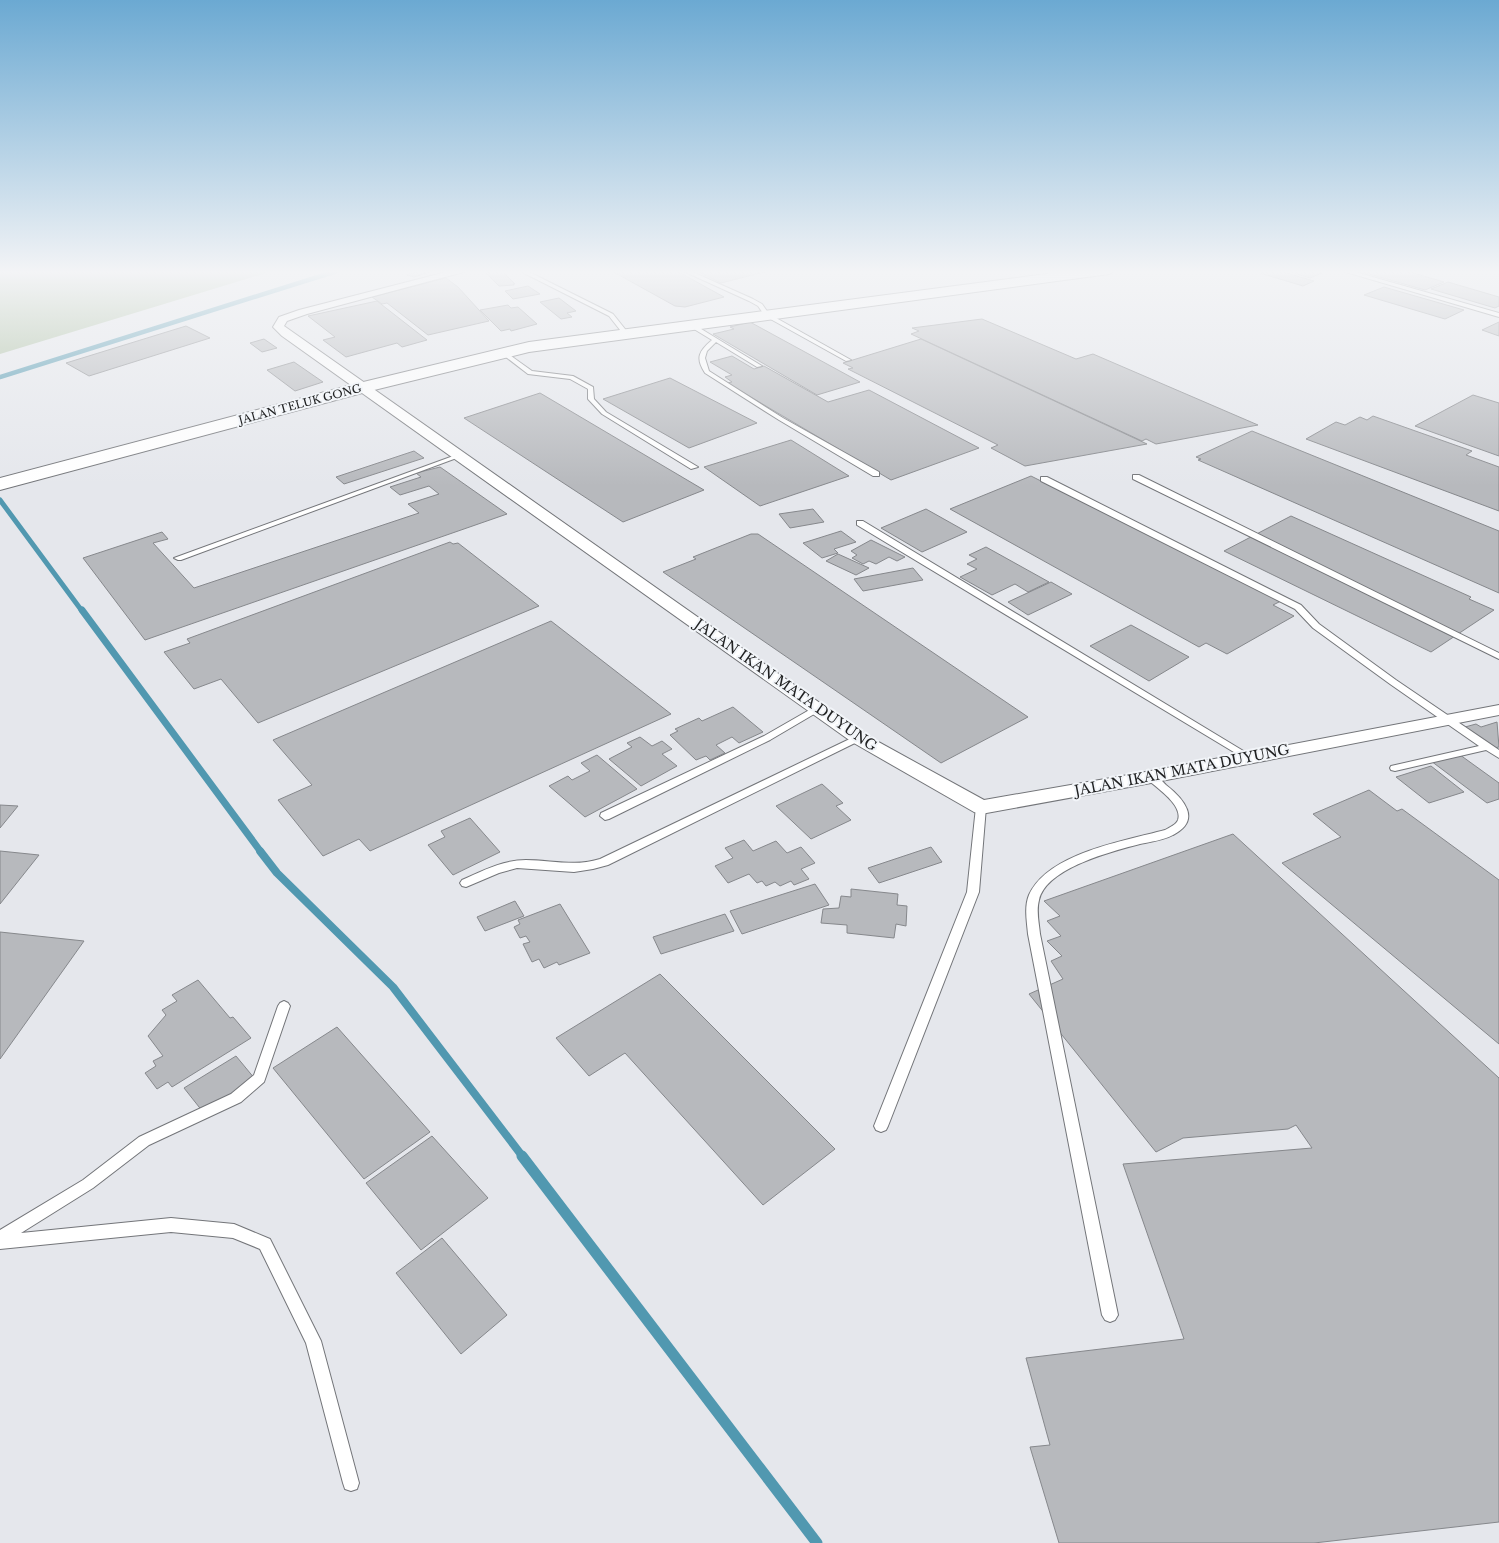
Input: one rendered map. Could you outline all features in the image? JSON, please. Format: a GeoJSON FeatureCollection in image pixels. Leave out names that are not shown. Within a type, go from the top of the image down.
{"type":"FeatureCollection","features":[{"type":"Feature","properties":{"kind":"street","name":"JALAN IKAN MATA DUYUNG"},"geometry":{"type":"LineString","coordinates":[[297,342],[858,738],[982,807],[1151,777],[1499,710]]}},
{"type":"Feature","properties":{"kind":"street","name":"JALAN TELUK GONG"},"geometry":{"type":"LineString","coordinates":[[8,482],[361,388],[504,353],[575,342]]}},
{"type":"Feature","properties":{"kind":"lane"},"geometry":{"type":"LineString","coordinates":[[713,342],[701,357],[701,363],[707,372],[781,419],[876,474]]}},
{"type":"Feature","properties":{"kind":"lane"},"geometry":{"type":"LineString","coordinates":[[718,342],[759,366]]}},
{"type":"Feature","properties":{"kind":"lane"},"geometry":{"type":"LineString","coordinates":[[816,342],[848,360]]}},
{"type":"Feature","properties":{"kind":"lane"},"geometry":{"type":"LineString","coordinates":[[504,353],[530,373],[560,375],[577,380],[591,388],[591,399],[604,413],[694,467]]}},
{"type":"Feature","properties":{"kind":"lane"},"geometry":{"type":"LineString","coordinates":[[178,558],[458,456]]}},
{"type":"Feature","properties":{"kind":"lane"},"geometry":{"type":"LineString","coordinates":[[1136,477],[1499,656]]}},
{"type":"Feature","properties":{"kind":"lane"},"geometry":{"type":"LineString","coordinates":[[1044,478],[1298,607],[1316,626],[1499,755]]}},
{"type":"Feature","properties":{"kind":"lane"},"geometry":{"type":"LineString","coordinates":[[860,523],[1250,758]]}},
{"type":"Feature","properties":{"kind":"lane"},"geometry":{"type":"LineString","coordinates":[[605,816],[767,738],[818,708]]}},
{"type":"Feature","properties":{"kind":"lane"},"geometry":{"type":"LineString","coordinates":[[466,883],[504,867],[524,864],[575,869],[598,864],[858,738]]}},
{"type":"Feature","properties":{"kind":"lane"},"geometry":{"type":"LineString","coordinates":[[1395,768],[1487,747]]}},
{"type":"Feature","properties":{"kind":"lane"},"geometry":{"type":"LineString","coordinates":[[1110,1316],[1034,934],[1033,898],[1040,883],[1066,864],[1169,833],[1181,825],[1185,816],[1182,806],[1151,777]]}},
{"type":"Feature","properties":{"kind":"lane"},"geometry":{"type":"LineString","coordinates":[[881,1126],[972,892],[982,807]]}},
{"type":"Feature","properties":{"kind":"lane"},"geometry":{"type":"LineString","coordinates":[[0,1240],[88,1184],[144,1141],[236,1098],[258,1078],[284,1006]]}},
{"type":"Feature","properties":{"kind":"lane"},"geometry":{"type":"LineString","coordinates":[[0,1240],[171,1225],[234,1231],[265,1244],[313,1341],[352,1483]]}},
{"type":"Feature","properties":{"kind":"green space"},"geometry":{"type":"Polygon","coordinates":[[[0,342],[39,342],[0,354],[0,342]]]}},
{"type":"Feature","properties":{"kind":"building"},"geometry":{"type":"Polygon","coordinates":[[[134,342],[197,342],[89,376],[66,363],[134,342]]]}},
{"type":"Feature","properties":{"kind":"building"},"geometry":{"type":"Polygon","coordinates":[[[268,342],[277,348],[262,352],[250,343],[268,342]]]}},
{"type":"Feature","properties":{"kind":"building"},"geometry":{"type":"Polygon","coordinates":[[[326,342],[420,342],[402,347],[397,343],[346,357],[326,342]]]}},
{"type":"Feature","properties":{"kind":"building"},"geometry":{"type":"Polygon","coordinates":[[[727,342],[787,342],[860,382],[817,395],[727,342]]]}},
{"type":"Feature","properties":{"kind":"building"},"geometry":{"type":"Polygon","coordinates":[[[911,342],[927,342],[1147,444],[1025,466],[991,448],[998,445],[848,369],[853,368],[843,363],[911,342]]]}},
{"type":"Feature","properties":{"kind":"building"},"geometry":{"type":"Polygon","coordinates":[[[928,342],[1036,342],[1076,359],[1093,354],[1258,425],[1156,444],[1146,439],[1142,441],[928,342]]]}},
{"type":"Feature","properties":{"kind":"building"},"geometry":{"type":"Polygon","coordinates":[[[732,356],[754,369],[764,366],[828,402],[869,390],[979,448],[891,480],[727,383],[732,382],[725,377],[732,375],[710,362],[732,356]]]}},
{"type":"Feature","properties":{"kind":"building"},"geometry":{"type":"Polygon","coordinates":[[[294,362],[323,382],[295,391],[267,370],[294,362]]]}},
{"type":"Feature","properties":{"kind":"building"},"geometry":{"type":"Polygon","coordinates":[[[670,378],[757,423],[689,448],[603,399],[670,378]]]}},
{"type":"Feature","properties":{"kind":"building"},"geometry":{"type":"Polygon","coordinates":[[[540,393],[704,490],[623,522],[464,418],[540,393]]]}},
{"type":"Feature","properties":{"kind":"building"},"geometry":{"type":"Polygon","coordinates":[[[1473,395],[1499,403],[1499,456],[1415,426],[1473,395]]]}},
{"type":"Feature","properties":{"kind":"building"},"geometry":{"type":"Polygon","coordinates":[[[1373,416],[1472,451],[1466,455],[1499,467],[1499,511],[1306,439],[1336,422],[1345,425],[1360,417],[1367,420],[1373,416]]]}},
{"type":"Feature","properties":{"kind":"building"},"geometry":{"type":"Polygon","coordinates":[[[1252,431],[1499,531],[1499,593],[1198,460],[1201,459],[1196,457],[1252,431]]]}},
{"type":"Feature","properties":{"kind":"building"},"geometry":{"type":"Polygon","coordinates":[[[791,440],[849,476],[760,506],[704,467],[791,440]]]}},
{"type":"Feature","properties":{"kind":"building"},"geometry":{"type":"Polygon","coordinates":[[[414,451],[424,458],[344,484],[336,477],[414,451]]]}},
{"type":"Feature","properties":{"kind":"building"},"geometry":{"type":"Polygon","coordinates":[[[440,467],[507,514],[145,640],[83,558],[162,532],[168,539],[153,543],[194,588],[419,513],[408,504],[439,494],[429,486],[400,495],[390,487],[421,477],[416,473],[440,467]]]}},
{"type":"Feature","properties":{"kind":"building"},"geometry":{"type":"Polygon","coordinates":[[[1031,476],[1281,601],[1273,605],[1294,616],[1227,654],[1206,643],[1199,647],[950,509],[1031,476]]]}},
{"type":"Feature","properties":{"kind":"building"},"geometry":{"type":"Polygon","coordinates":[[[813,509],[824,522],[790,528],[779,514],[813,509]]]}},
{"type":"Feature","properties":{"kind":"building"},"geometry":{"type":"Polygon","coordinates":[[[926,509],[967,532],[922,552],[881,528],[926,509]]]}},
{"type":"Feature","properties":{"kind":"building"},"geometry":{"type":"Polygon","coordinates":[[[1291,516],[1471,597],[1469,599],[1494,610],[1431,652],[1224,551],[1291,516]]]}},
{"type":"Feature","properties":{"kind":"building"},"geometry":{"type":"Polygon","coordinates":[[[841,531],[856,542],[834,549],[838,553],[822,558],[803,543],[841,531]]]}},
{"type":"Feature","properties":{"kind":"building"},"geometry":{"type":"Polygon","coordinates":[[[751,534],[758,534],[1028,717],[941,763],[663,572],[696,559],[693,557],[751,534]]]}},
{"type":"Feature","properties":{"kind":"building"},"geometry":{"type":"Polygon","coordinates":[[[871,540],[905,557],[897,561],[889,557],[876,564],[869,561],[863,564],[852,558],[857,555],[851,551],[871,540]]]}},
{"type":"Feature","properties":{"kind":"building"},"geometry":{"type":"Polygon","coordinates":[[[450,542],[453,544],[458,543],[539,606],[258,723],[221,679],[194,689],[164,652],[190,643],[187,639],[450,542]]]}},
{"type":"Feature","properties":{"kind":"building"},"geometry":{"type":"Polygon","coordinates":[[[986,547],[1049,582],[1028,592],[1015,584],[992,595],[960,577],[977,569],[967,564],[977,559],[969,555],[986,547]]]}},
{"type":"Feature","properties":{"kind":"building"},"geometry":{"type":"Polygon","coordinates":[[[838,554],[869,568],[856,575],[826,561],[838,554]]]}},
{"type":"Feature","properties":{"kind":"building"},"geometry":{"type":"Polygon","coordinates":[[[913,568],[923,580],[863,591],[854,579],[913,568]]]}},
{"type":"Feature","properties":{"kind":"building"},"geometry":{"type":"Polygon","coordinates":[[[1051,582],[1072,594],[1028,615],[1008,602],[1051,582]]]}},
{"type":"Feature","properties":{"kind":"building"},"geometry":{"type":"Polygon","coordinates":[[[551,621],[671,714],[370,851],[359,839],[323,856],[278,800],[312,785],[273,740],[551,621]]]}},
{"type":"Feature","properties":{"kind":"building"},"geometry":{"type":"Polygon","coordinates":[[[1131,625],[1189,657],[1149,681],[1090,646],[1131,625]]]}},
{"type":"Feature","properties":{"kind":"building"},"geometry":{"type":"Polygon","coordinates":[[[733,707],[763,732],[739,743],[732,737],[716,745],[725,753],[710,760],[706,756],[696,760],[670,735],[678,731],[675,729],[699,718],[702,721],[733,707]]]}},
{"type":"Feature","properties":{"kind":"building"},"geometry":{"type":"Polygon","coordinates":[[[1497,722],[1499,747],[1494,748],[1465,727],[1476,724],[1481,727],[1497,722]]]}},
{"type":"Feature","properties":{"kind":"building"},"geometry":{"type":"Polygon","coordinates":[[[640,737],[652,746],[662,741],[672,749],[662,754],[677,766],[641,786],[609,759],[632,747],[627,743],[640,737]]]}},
{"type":"Feature","properties":{"kind":"building"},"geometry":{"type":"Polygon","coordinates":[[[1456,752],[1499,783],[1499,799],[1487,803],[1431,761],[1456,752]]]}},
{"type":"Feature","properties":{"kind":"building"},"geometry":{"type":"Polygon","coordinates":[[[597,755],[637,789],[585,817],[549,786],[568,776],[572,780],[590,771],[581,763],[597,755]]]}},
{"type":"Feature","properties":{"kind":"building"},"geometry":{"type":"Polygon","coordinates":[[[1431,766],[1464,792],[1429,803],[1396,777],[1431,766]]]}},
{"type":"Feature","properties":{"kind":"building"},"geometry":{"type":"Polygon","coordinates":[[[822,784],[843,803],[836,806],[851,820],[811,839],[776,806],[822,784]]]}},
{"type":"Feature","properties":{"kind":"building"},"geometry":{"type":"Polygon","coordinates":[[[1369,790],[1397,811],[1402,809],[1499,880],[1499,1044],[1282,863],[1341,837],[1313,814],[1369,790]]]}},
{"type":"Feature","properties":{"kind":"building"},"geometry":{"type":"Polygon","coordinates":[[[0,805],[18,806],[0,828],[0,805]]]}},
{"type":"Feature","properties":{"kind":"building"},"geometry":{"type":"Polygon","coordinates":[[[470,818],[500,852],[453,875],[428,845],[445,837],[441,831],[470,818]]]}},
{"type":"Feature","properties":{"kind":"building"},"geometry":{"type":"Polygon","coordinates":[[[1233,834],[1499,1078],[1499,1522],[1314,1543],[1059,1543],[1030,1447],[1050,1445],[1026,1358],[1184,1339],[1123,1164],[1312,1148],[1296,1125],[1288,1129],[1183,1138],[1156,1152],[1029,994],[1063,979],[1051,961],[1062,956],[1047,941],[1061,936],[1047,921],[1060,916],[1044,901],[1233,834]]]}},
{"type":"Feature","properties":{"kind":"building"},"geometry":{"type":"Polygon","coordinates":[[[744,840],[753,851],[776,841],[787,853],[801,847],[815,863],[801,869],[809,879],[794,885],[791,881],[780,886],[775,882],[766,886],[762,881],[757,883],[749,874],[728,883],[715,866],[733,858],[725,848],[744,840]]]}},
{"type":"Feature","properties":{"kind":"building"},"geometry":{"type":"Polygon","coordinates":[[[931,847],[942,862],[879,883],[868,868],[931,847]]]}},
{"type":"Feature","properties":{"kind":"building"},"geometry":{"type":"Polygon","coordinates":[[[0,851],[39,855],[0,904],[0,851]]]}},
{"type":"Feature","properties":{"kind":"building"},"geometry":{"type":"Polygon","coordinates":[[[815,884],[829,905],[742,934],[730,911],[815,884]]]}},
{"type":"Feature","properties":{"kind":"building"},"geometry":{"type":"Polygon","coordinates":[[[851,889],[898,894],[897,905],[907,906],[906,926],[896,924],[894,938],[847,933],[847,925],[821,923],[823,909],[839,908],[841,896],[851,897],[851,889]]]}},
{"type":"Feature","properties":{"kind":"building"},"geometry":{"type":"Polygon","coordinates":[[[515,901],[524,916],[485,931],[477,917],[515,901]]]}},
{"type":"Feature","properties":{"kind":"building"},"geometry":{"type":"Polygon","coordinates":[[[560,904],[590,953],[559,965],[557,962],[544,968],[539,959],[532,962],[523,944],[530,942],[526,936],[520,938],[514,927],[520,924],[518,920],[560,904]]]}},
{"type":"Feature","properties":{"kind":"building"},"geometry":{"type":"Polygon","coordinates":[[[725,914],[734,931],[661,954],[653,937],[725,914]]]}},
{"type":"Feature","properties":{"kind":"building"},"geometry":{"type":"Polygon","coordinates":[[[0,932],[84,941],[0,1059],[0,932]]]}},
{"type":"Feature","properties":{"kind":"building"},"geometry":{"type":"Polygon","coordinates":[[[660,974],[835,1149],[763,1205],[625,1053],[589,1076],[556,1038],[660,974]]]}},
{"type":"Feature","properties":{"kind":"building"},"geometry":{"type":"Polygon","coordinates":[[[198,980],[230,1018],[233,1017],[251,1038],[172,1087],[168,1082],[157,1089],[145,1073],[156,1066],[153,1061],[163,1056],[148,1036],[166,1015],[162,1010],[177,1001],[172,995],[198,980]]]}},
{"type":"Feature","properties":{"kind":"building"},"geometry":{"type":"Polygon","coordinates":[[[337,1027],[430,1132],[364,1179],[273,1068],[337,1027]]]}},
{"type":"Feature","properties":{"kind":"building"},"geometry":{"type":"Polygon","coordinates":[[[236,1056],[255,1079],[203,1112],[184,1088],[236,1056]]]}},
{"type":"Feature","properties":{"kind":"building"},"geometry":{"type":"Polygon","coordinates":[[[432,1136],[488,1198],[421,1250],[366,1183],[432,1136]]]}},
{"type":"Feature","properties":{"kind":"building"},"geometry":{"type":"Polygon","coordinates":[[[442,1238],[507,1315],[461,1354],[396,1273],[442,1238]]]}},
{"type":"Feature","properties":{"kind":"waterway"},"geometry":{"type":"LineString","coordinates":[[0,377],[111,342]]}},
{"type":"Feature","properties":{"kind":"waterway"},"geometry":{"type":"LineString","coordinates":[[0,500],[82,611]]}},
{"type":"Feature","properties":{"kind":"waterway"},"geometry":{"type":"LineString","coordinates":[[82,610],[261,852]]}},
{"type":"Feature","properties":{"kind":"waterway"},"geometry":{"type":"LineString","coordinates":[[260,851],[277,873],[393,987],[523,1157]]}},
{"type":"Feature","properties":{"kind":"waterway"},"geometry":{"type":"LineString","coordinates":[[522,1156],[817,1543]]}}]}
